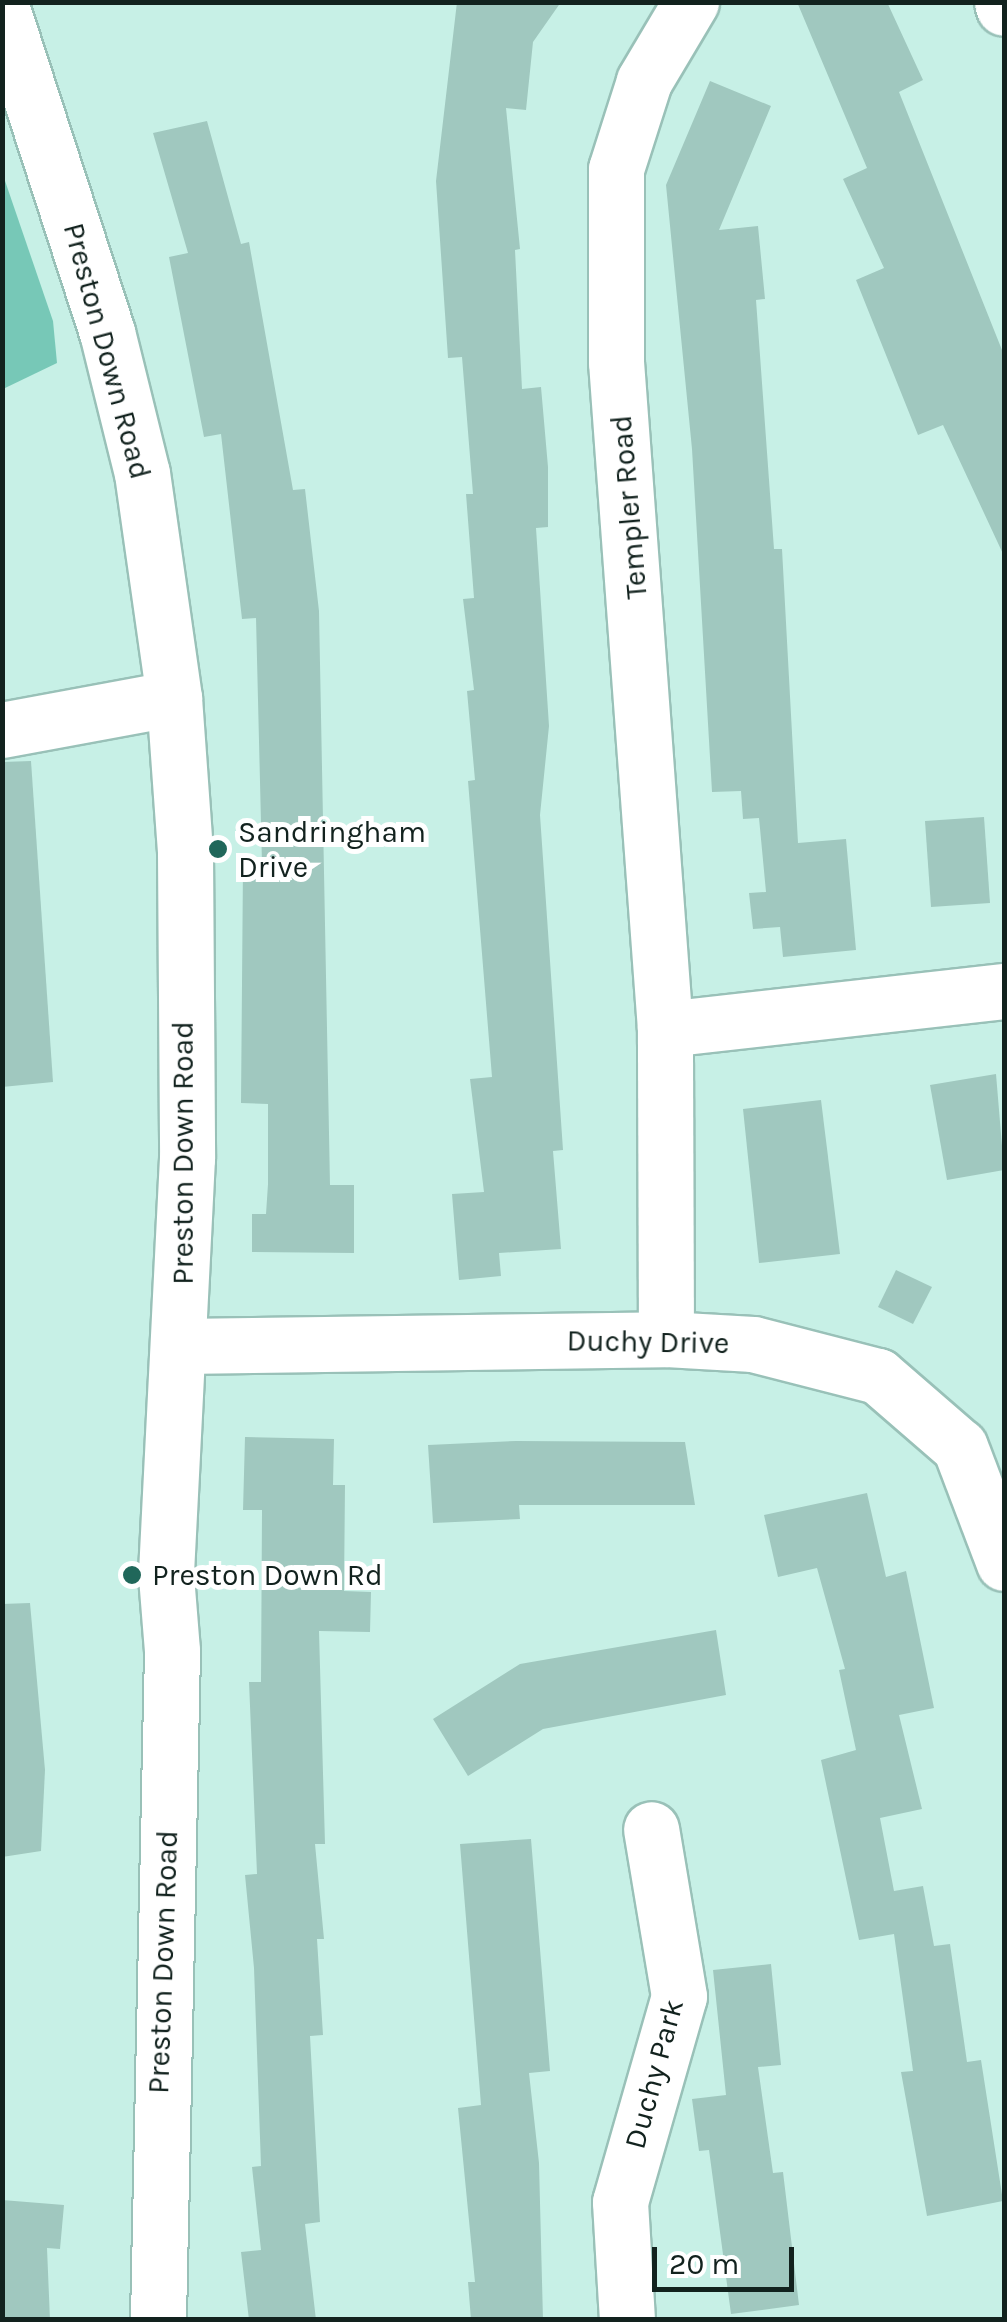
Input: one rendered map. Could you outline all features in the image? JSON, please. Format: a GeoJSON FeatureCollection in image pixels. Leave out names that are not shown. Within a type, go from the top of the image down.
{"type":"FeatureCollection","features":[{"type":"Feature","properties":{"kind":"street","name":"Templer Road"},"geometry":{"type":"LineString","coordinates":[[666,1338],[665,1028],[616,362],[616,169],[644,81],[691,2]]}},
{"type":"Feature","properties":{"kind":"street","name":"Preston Down Road"},"geometry":{"type":"LineString","coordinates":[[2,9],[112,350],[142,474],[174,698],[186,853],[181,1346],[166,1576],[172,1651],[158,2320]]}},
{"type":"Feature","properties":{"kind":"street"},"geometry":{"type":"LineString","coordinates":[[2,730],[174,698]]}},
{"type":"Feature","properties":{"kind":"street"},"geometry":{"type":"LineString","coordinates":[[665,1028],[1004,991]]}},
{"type":"Feature","properties":{"kind":"street","name":"Duchy Drive"},"geometry":{"type":"LineString","coordinates":[[181,1346],[666,1338],[754,1344],[878,1376],[960,1447],[1004,1563]]}},
{"type":"Feature","properties":{"kind":"street","name":"Duchy Park"},"geometry":{"type":"LineString","coordinates":[[627,2320],[620,2202],[680,1996],[650,1830]]}},
{"type":"Feature","properties":{"kind":"green space"},"geometry":{"type":"Polygon","coordinates":[[[3,175],[53,321],[57,363],[3,389],[3,175]]]}},
{"type":"Feature","properties":{"kind":"building"},"geometry":{"type":"Polygon","coordinates":[[[457,2],[561,2],[533,42],[526,110],[506,108],[520,249],[515,250],[522,389],[541,387],[548,467],[548,527],[536,528],[549,726],[540,815],[563,1150],[553,1151],[561,1249],[499,1253],[501,1276],[459,1280],[452,1194],[484,1192],[470,1079],[492,1077],[468,781],[475,780],[467,691],[474,690],[463,599],[474,598],[466,494],[473,494],[462,357],[448,358],[436,181],[457,2]]]}},
{"type":"Feature","properties":{"kind":"building"},"geometry":{"type":"Polygon","coordinates":[[[797,2],[887,2],[923,80],[899,92],[1004,355],[1004,556],[943,425],[918,435],[856,280],[884,268],[843,179],[867,168],[797,2]]]}},
{"type":"Feature","properties":{"kind":"building"},"geometry":{"type":"Polygon","coordinates":[[[710,81],[771,106],[719,230],[758,226],[765,299],[756,300],[774,549],[782,549],[798,843],[846,839],[856,950],[783,957],[780,927],[753,929],[749,893],[766,892],[759,818],[743,819],[741,791],[712,792],[692,449],[666,185],[710,81]]]}},
{"type":"Feature","properties":{"kind":"building"},"geometry":{"type":"Polygon","coordinates":[[[207,121],[241,244],[249,242],[293,490],[305,489],[319,611],[330,1185],[354,1185],[354,1253],[252,1252],[252,1214],[266,1214],[268,1184],[268,1104],[241,1103],[243,865],[262,864],[256,618],[242,619],[221,434],[204,437],[169,257],[188,253],[153,133],[207,121]]]}},
{"type":"Feature","properties":{"kind":"building"},"geometry":{"type":"Polygon","coordinates":[[[31,761],[53,1082],[2,1087],[2,762],[31,761]]]}},
{"type":"Feature","properties":{"kind":"building"},"geometry":{"type":"Polygon","coordinates":[[[984,817],[990,903],[931,907],[925,821],[984,817]]]}},
{"type":"Feature","properties":{"kind":"building"},"geometry":{"type":"Polygon","coordinates":[[[996,1074],[1004,1170],[947,1180],[930,1085],[996,1074]]]}},
{"type":"Feature","properties":{"kind":"building"},"geometry":{"type":"Polygon","coordinates":[[[821,1100],[840,1254],[759,1263],[743,1109],[821,1100]]]}},
{"type":"Feature","properties":{"kind":"building"},"geometry":{"type":"Polygon","coordinates":[[[896,1270],[932,1287],[913,1324],[878,1307],[896,1270]]]}},
{"type":"Feature","properties":{"kind":"building"},"geometry":{"type":"Polygon","coordinates":[[[245,1437],[334,1439],[333,1485],[345,1485],[344,1591],[371,1592],[370,1632],[319,1631],[325,1844],[315,1844],[324,1939],[317,1939],[323,2035],[310,2036],[320,2222],[305,2224],[316,2320],[249,2320],[241,2252],[261,2250],[252,2167],[261,2166],[254,1968],[245,1875],[257,1874],[249,1682],[261,1682],[262,1510],[243,1510],[245,1437]]]}},
{"type":"Feature","properties":{"kind":"building"},"geometry":{"type":"Polygon","coordinates":[[[685,1442],[695,1505],[519,1505],[520,1519],[433,1523],[428,1445],[685,1442]]]}},
{"type":"Feature","properties":{"kind":"building"},"geometry":{"type":"Polygon","coordinates":[[[867,1493],[886,1577],[906,1571],[934,1708],[899,1715],[922,1809],[880,1818],[894,1891],[923,1886],[934,1946],[950,1944],[967,2062],[981,2060],[1003,2201],[927,2216],[901,2072],[913,2071],[894,1934],[859,1940],[821,1760],[856,1750],[839,1670],[845,1669],[817,1568],[778,1577],[764,1515],[867,1493]]]}},
{"type":"Feature","properties":{"kind":"building"},"geometry":{"type":"Polygon","coordinates":[[[30,1603],[45,1770],[41,1851],[2,1857],[2,1604],[30,1603]]]}},
{"type":"Feature","properties":{"kind":"building"},"geometry":{"type":"Polygon","coordinates":[[[716,1630],[726,1695],[543,1729],[468,1776],[433,1719],[520,1664],[716,1630]]]}},
{"type":"Feature","properties":{"kind":"building"},"geometry":{"type":"Polygon","coordinates":[[[531,1839],[550,2071],[529,2073],[539,2163],[543,2320],[471,2320],[468,2282],[475,2282],[458,2108],[481,2105],[460,1844],[531,1839]]]}},
{"type":"Feature","properties":{"kind":"building"},"geometry":{"type":"Polygon","coordinates":[[[771,1964],[781,2065],[758,2067],[773,2173],[783,2172],[799,2305],[731,2314],[709,2150],[699,2151],[692,2099],[726,2095],[713,1970],[771,1964]]]}},
{"type":"Feature","properties":{"kind":"building"},"geometry":{"type":"Polygon","coordinates":[[[2,2200],[64,2205],[60,2249],[47,2248],[50,2320],[2,2320],[2,2200]]]}},
{"type":"Feature","properties":{"kind":"place","name":"Sandringham Drive"},"geometry":{"type":"Point","coordinates":[218,849]}},
{"type":"Feature","properties":{"kind":"place","name":"Preston Down Rd"},"geometry":{"type":"Point","coordinates":[132,1575]}}]}
